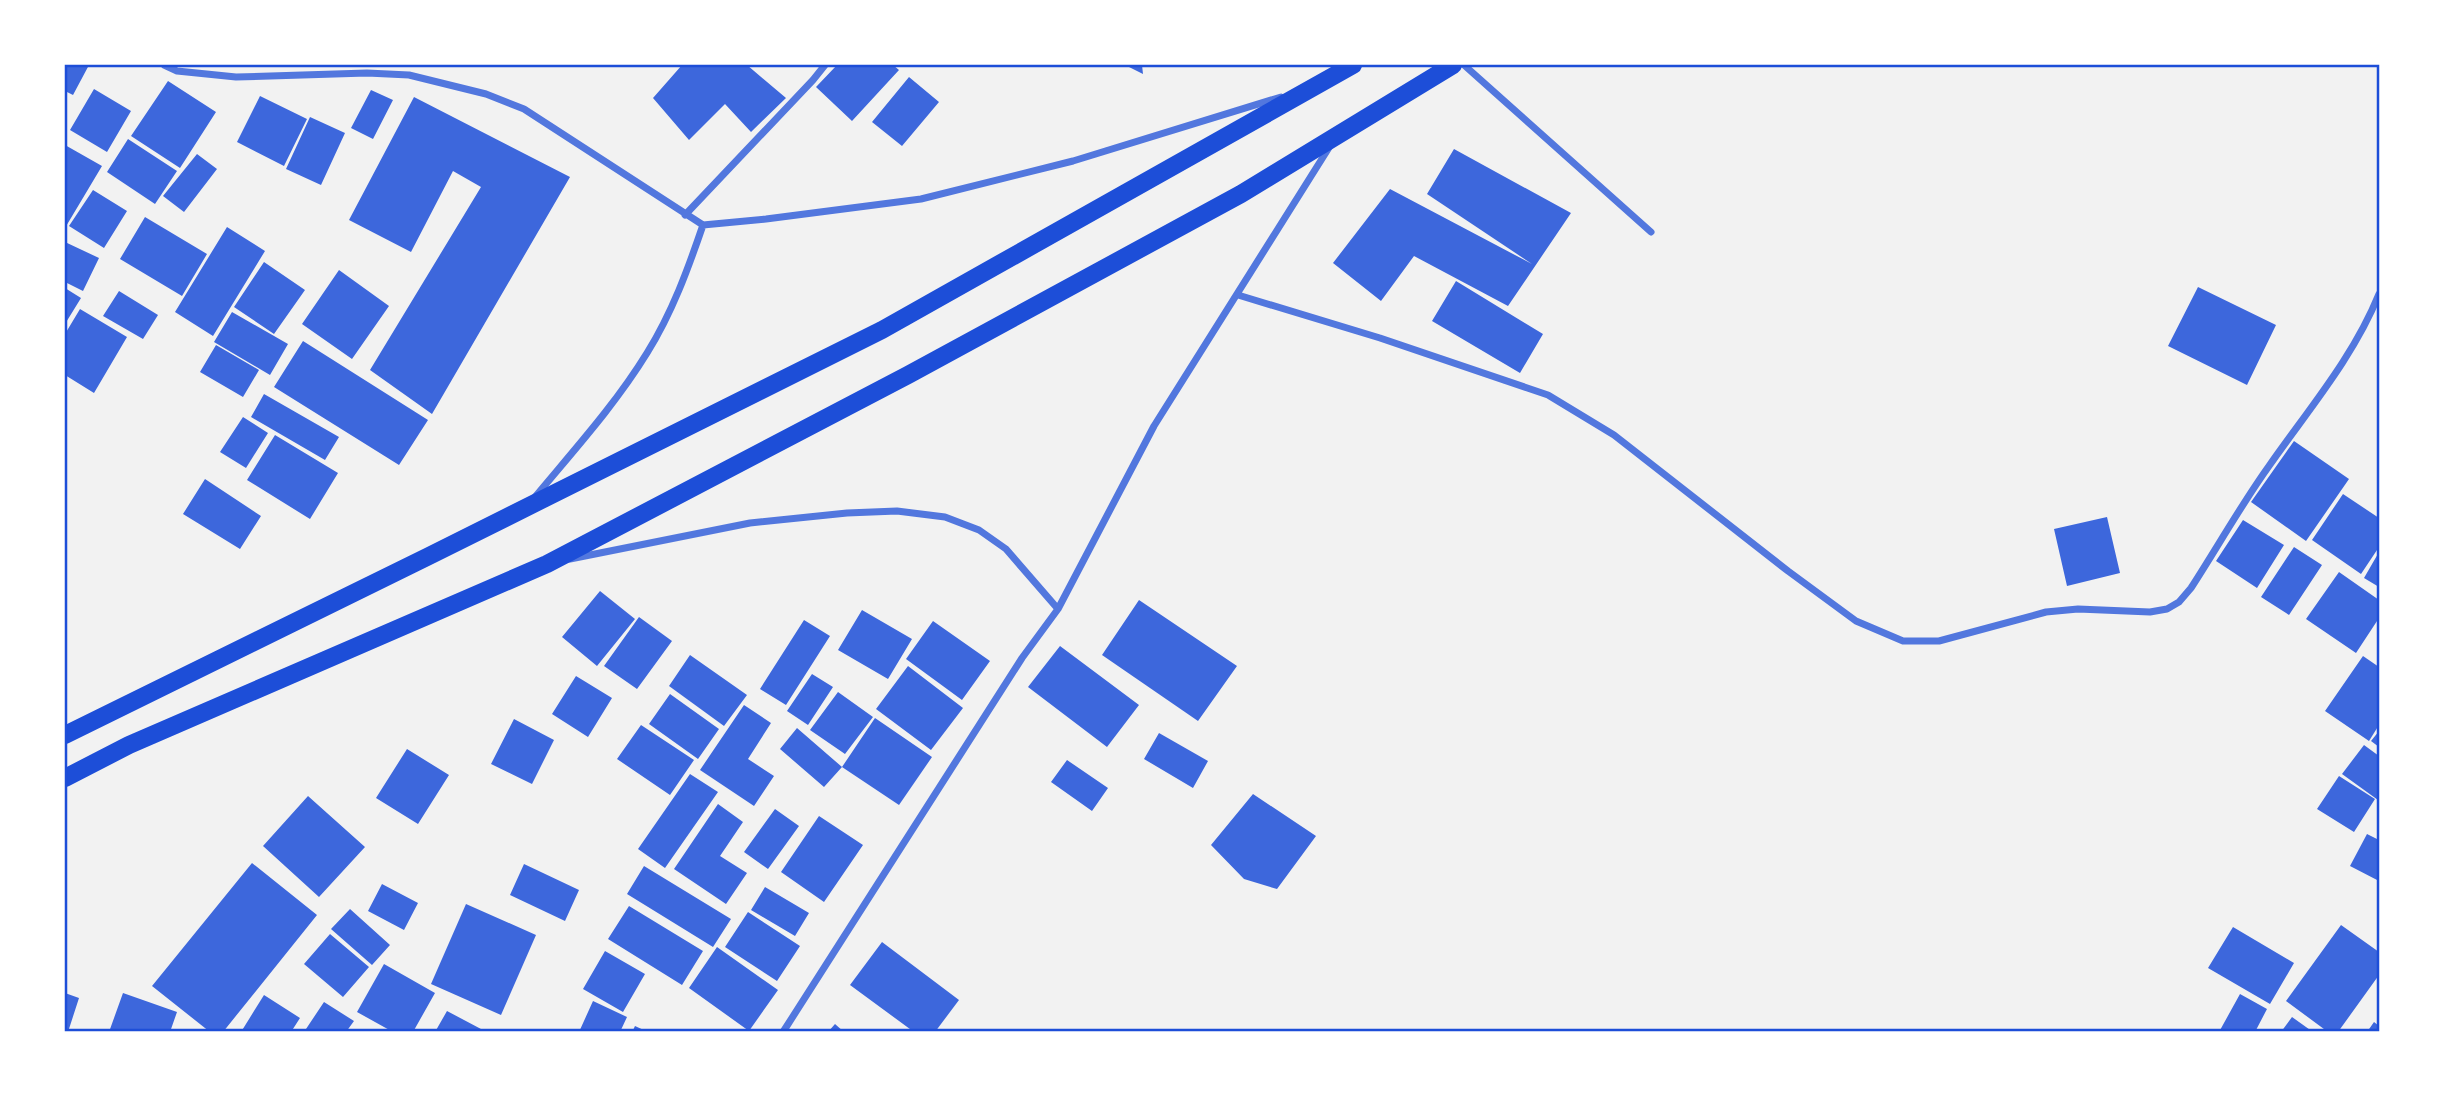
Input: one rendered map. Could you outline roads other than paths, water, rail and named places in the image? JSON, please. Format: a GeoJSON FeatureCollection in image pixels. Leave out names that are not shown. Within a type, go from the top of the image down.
{"type":"FeatureCollection","features":[{"type":"Feature","properties":{"kind":"main road"},"geometry":{"type":"LineString","coordinates":[[65,735],[882,330],[1353,65]]}},
{"type":"Feature","properties":{"kind":"main road"},"geometry":{"type":"LineString","coordinates":[[65,778],[129,746],[547,564],[991,330],[1241,194],[1453,65]]}},
{"type":"Feature","properties":{"kind":"street"},"geometry":{"type":"LineString","coordinates":[[164,65],[177,71],[236,78],[367,73],[409,75],[486,94],[524,109],[703,225],[921,199],[1073,161],[1316,87]]}},
{"type":"Feature","properties":{"kind":"street"},"geometry":{"type":"LineString","coordinates":[[685,215],[825,65]]}},
{"type":"Feature","properties":{"kind":"street"},"geometry":{"type":"LineString","coordinates":[[1464,65],[1651,232]]}},
{"type":"Feature","properties":{"kind":"street"},"geometry":{"type":"LineString","coordinates":[[783,1032],[1022,658],[1058,609],[1154,426],[1336,136]]}},
{"type":"Feature","properties":{"kind":"street"},"geometry":{"type":"LineString","coordinates":[[528,506],[613,403],[648,351],[683,283],[703,225]]}},
{"type":"Feature","properties":{"kind":"street"},"geometry":{"type":"LineString","coordinates":[[1238,295],[1380,338],[1548,395],[1614,435],[1856,621],[1903,641],[1939,640],[2046,612],[2078,609],[2150,611],[2167,609],[2179,602],[2191,588],[2269,466],[2343,363],[2379,294]]}},
{"type":"Feature","properties":{"kind":"street"},"geometry":{"type":"LineString","coordinates":[[547,564],[750,523],[897,511],[945,517],[979,530],[1006,549],[1058,609]]}}]}
